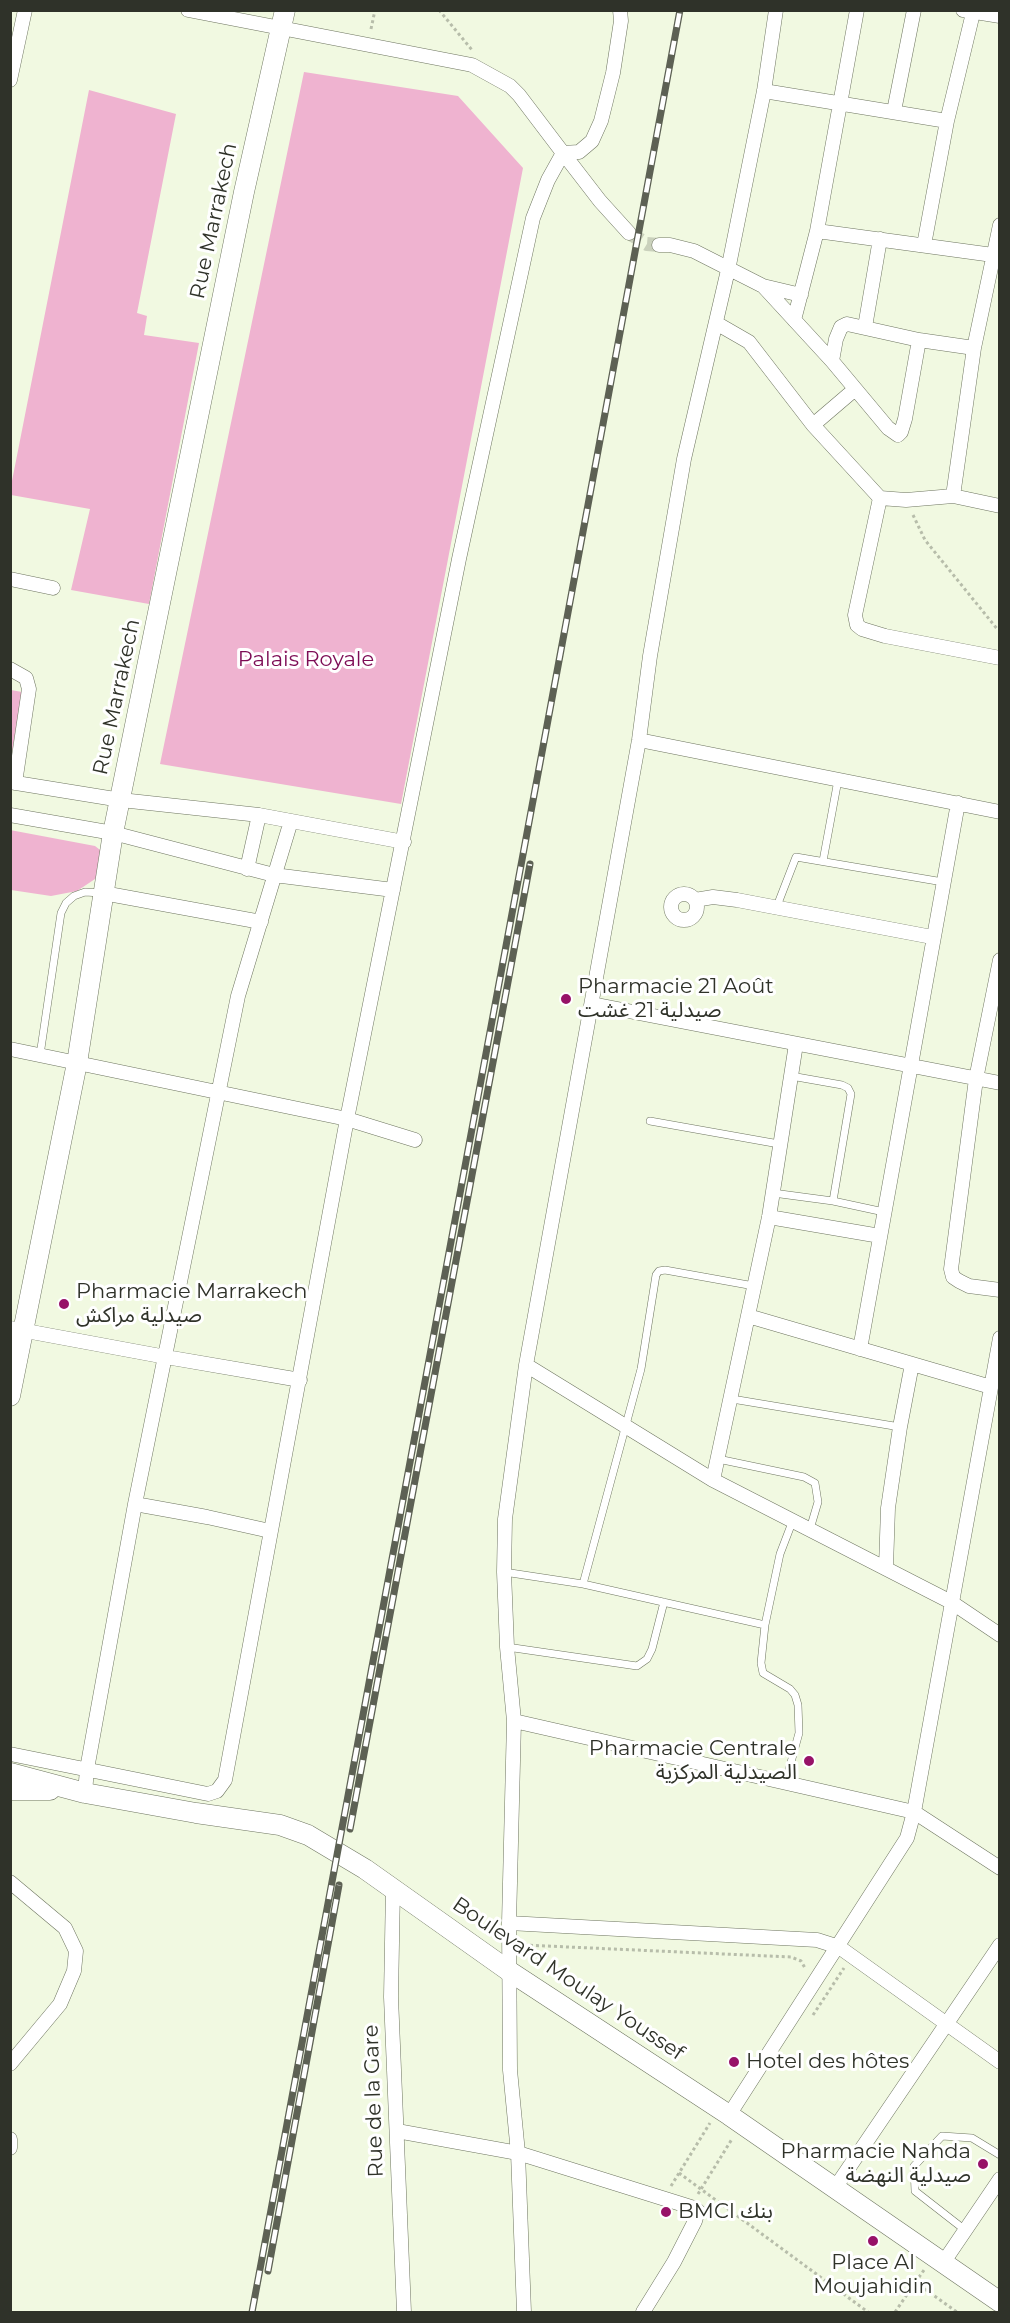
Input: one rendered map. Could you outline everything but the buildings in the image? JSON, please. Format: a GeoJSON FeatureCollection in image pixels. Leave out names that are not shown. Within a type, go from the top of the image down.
{"type":"FeatureCollection","features":[{"type":"Feature","properties":{"kind":"street"},"geometry":{"type":"LineString","coordinates":[[10,80],[25,10]]}},
{"type":"Feature","properties":{"kind":"street"},"geometry":{"type":"LineString","coordinates":[[188,10],[283,19],[369,45],[472,65],[519,95],[600,201],[629,233]]}},
{"type":"Feature","properties":{"kind":"street"},"geometry":{"type":"LineString","coordinates":[[562,153],[579,152],[592,141],[601,121],[613,73],[621,21],[620,10]]}},
{"type":"Feature","properties":{"kind":"street"},"geometry":{"type":"LineString","coordinates":[[524,2313],[518,2153],[510,2070],[509,1923],[514,1721],[507,1647],[504,1572],[505,1519],[526,1365],[639,741],[650,656],[684,459],[728,270],[764,91],[776,10]]}},
{"type":"Feature","properties":{"kind":"street"},"geometry":{"type":"LineString","coordinates":[[794,320],[817,231],[857,10]]}},
{"type":"Feature","properties":{"kind":"street"},"geometry":{"type":"LineString","coordinates":[[894,111],[914,10]]}},
{"type":"Feature","properties":{"kind":"street"},"geometry":{"type":"LineString","coordinates":[[924,245],[968,12],[999,16]]}},
{"type":"Feature","properties":{"kind":"street","name":"Rue Marrakech"},"geometry":{"type":"LineString","coordinates":[[10,1396],[16,1329],[77,1063],[113,833],[241,204],[283,19]]}},
{"type":"Feature","properties":{"kind":"street"},"geometry":{"type":"LineString","coordinates":[[764,91],[947,121]]}},
{"type":"Feature","properties":{"kind":"street"},"geometry":{"type":"LineString","coordinates":[[10,1754],[208,1794],[223,1786],[347,1119],[459,559],[533,218],[562,153]]}},
{"type":"Feature","properties":{"kind":"street"},"geometry":{"type":"LineString","coordinates":[[953,496],[974,348],[999,225]]}},
{"type":"Feature","properties":{"kind":"street"},"geometry":{"type":"LineString","coordinates":[[817,231],[993,255]]}},
{"type":"Feature","properties":{"kind":"street"},"geometry":{"type":"LineString","coordinates":[[865,327],[880,239]]}},
{"type":"Feature","properties":{"kind":"street"},"geometry":{"type":"LineString","coordinates":[[659,245],[670,245],[694,251],[763,286],[832,361],[893,434],[898,435],[901,432],[919,340]]}},
{"type":"Feature","properties":{"kind":"street"},"geometry":{"type":"LineString","coordinates":[[763,286],[801,295]]}},
{"type":"Feature","properties":{"kind":"street"},"geometry":{"type":"LineString","coordinates":[[716,323],[749,342],[813,425],[880,498],[906,500],[953,496],[999,506]]}},
{"type":"Feature","properties":{"kind":"street"},"geometry":{"type":"LineString","coordinates":[[832,361],[836,339],[843,325],[865,327],[919,340],[974,348]]}},
{"type":"Feature","properties":{"kind":"street"},"geometry":{"type":"LineString","coordinates":[[813,425],[854,390]]}},
{"type":"Feature","properties":{"kind":"street"},"geometry":{"type":"LineString","coordinates":[[880,498],[855,615],[857,625],[862,629],[885,636],[999,658]]}},
{"type":"Feature","properties":{"kind":"street"},"geometry":{"type":"LineString","coordinates":[[10,579],[53,588]]}},
{"type":"Feature","properties":{"kind":"street"},"geometry":{"type":"LineString","coordinates":[[10,669],[26,678],[29,688],[13,782],[121,800],[259,815],[404,842]]}},
{"type":"Feature","properties":{"kind":"street"},"geometry":{"type":"LineString","coordinates":[[639,741],[999,812]]}},
{"type":"Feature","properties":{"kind":"street"},"geometry":{"type":"LineString","coordinates":[[860,1349],[932,937],[958,803]]}},
{"type":"Feature","properties":{"kind":"street"},"geometry":{"type":"LineString","coordinates":[[10,815],[113,833],[274,875],[393,891]]}},
{"type":"Feature","properties":{"kind":"street"},"geometry":{"type":"LineString","coordinates":[[247,869],[259,815]]}},
{"type":"Feature","properties":{"kind":"street"},"geometry":{"type":"LineString","coordinates":[[78,1791],[87,1769],[135,1504],[238,996],[291,821]]}},
{"type":"Feature","properties":{"kind":"street"},"geometry":{"type":"LineString","coordinates":[[104,893],[261,922]]}},
{"type":"Feature","properties":{"kind":"street"},"geometry":{"type":"LineString","coordinates":[[695,900],[713,897],[777,906],[932,937]]}},
{"type":"Feature","properties":{"kind":"street"},"geometry":{"type":"LineString","coordinates":[[999,960],[976,1080],[951,1269],[953,1276],[969,1286],[999,1290]]}},
{"type":"Feature","properties":{"kind":"street"},"geometry":{"type":"LineString","coordinates":[[592,1004],[999,1083]]}},
{"type":"Feature","properties":{"kind":"street"},"geometry":{"type":"LineString","coordinates":[[713,1480],[769,1217],[796,1044]]}},
{"type":"Feature","properties":{"kind":"street"},"geometry":{"type":"LineString","coordinates":[[10,1049],[347,1119],[415,1140]]}},
{"type":"Feature","properties":{"kind":"street"},"geometry":{"type":"LineString","coordinates":[[769,1217],[880,1236]]}},
{"type":"Feature","properties":{"kind":"street"},"geometry":{"type":"LineString","coordinates":[[747,1316],[991,1387]]}},
{"type":"Feature","properties":{"kind":"street"},"geometry":{"type":"LineString","coordinates":[[16,1329],[166,1358],[300,1380]]}},
{"type":"Feature","properties":{"kind":"street"},"geometry":{"type":"LineString","coordinates":[[724,2111],[838,1947],[907,1838],[914,1812],[999,1338]]}},
{"type":"Feature","properties":{"kind":"street"},"geometry":{"type":"LineString","coordinates":[[886,1567],[888,1508],[912,1364]]}},
{"type":"Feature","properties":{"kind":"street"},"geometry":{"type":"LineString","coordinates":[[526,1365],[713,1480],[951,1602],[999,1635]]}},
{"type":"Feature","properties":{"kind":"street"},"geometry":{"type":"LineString","coordinates":[[135,1504],[270,1531]]}},
{"type":"Feature","properties":{"kind":"street"},"geometry":{"type":"LineString","coordinates":[[514,1721],[914,1812],[999,1868]]}},
{"type":"Feature","properties":{"kind":"street"},"geometry":{"type":"LineString","coordinates":[[10,1773],[78,1791]]}},
{"type":"Feature","properties":{"kind":"street"},"geometry":{"type":"LineString","coordinates":[[10,1790],[78,1791]]}},
{"type":"Feature","properties":{"kind":"street","name":"Boulevard Moulay Youssef"},"geometry":{"type":"LineString","coordinates":[[78,1791],[280,1825],[308,1834],[393,1888],[509,1971],[724,2111],[999,2302]]}},
{"type":"Feature","properties":{"kind":"street"},"geometry":{"type":"LineString","coordinates":[[10,1882],[65,1928],[76,1951],[74,1971],[60,2004],[10,2064]]}},
{"type":"Feature","properties":{"kind":"street","name":"Rue de la Gare"},"geometry":{"type":"LineString","coordinates":[[393,1888],[391,1997],[404,2313]]}},
{"type":"Feature","properties":{"kind":"street"},"geometry":{"type":"LineString","coordinates":[[509,1923],[817,1940],[838,1947],[999,2062]]}},
{"type":"Feature","properties":{"kind":"street"},"geometry":{"type":"LineString","coordinates":[[835,2188],[999,1945]]}},
{"type":"Feature","properties":{"kind":"street"},"geometry":{"type":"LineString","coordinates":[[397,2131],[518,2153],[690,2206],[698,2211],[674,2262],[643,2313]]}},
{"type":"Feature","properties":{"kind":"street"},"geometry":{"type":"LineString","coordinates":[[10,2139],[10,2148]]}},
{"type":"Feature","properties":{"kind":"street"},"geometry":{"type":"LineString","coordinates":[[938,2259],[965,2230],[999,2179]]}},
{"type":"Feature","properties":{"kind":"lane"},"geometry":{"type":"LineString","coordinates":[[823,861],[838,780]]}},
{"type":"Feature","properties":{"kind":"lane"},"geometry":{"type":"LineString","coordinates":[[777,906],[796,857],[943,882]]}},
{"type":"Feature","properties":{"kind":"lane"},"geometry":{"type":"LineString","coordinates":[[40,1055],[61,913],[66,903],[74,896],[85,892],[104,893]]}},
{"type":"Feature","properties":{"kind":"lane"},"geometry":{"type":"LineString","coordinates":[[791,1076],[842,1085],[848,1088],[851,1094],[833,1201]]}},
{"type":"Feature","properties":{"kind":"lane"},"geometry":{"type":"LineString","coordinates":[[650,1121],[779,1144]]}},
{"type":"Feature","properties":{"kind":"lane"},"geometry":{"type":"LineString","coordinates":[[773,1192],[884,1212]]}},
{"type":"Feature","properties":{"kind":"lane"},"geometry":{"type":"LineString","coordinates":[[583,1584],[627,1428],[641,1369],[656,1275],[659,1271],[665,1270],[754,1286]]}},
{"type":"Feature","properties":{"kind":"lane"},"geometry":{"type":"LineString","coordinates":[[732,1399],[900,1427]]}},
{"type":"Feature","properties":{"kind":"lane"},"geometry":{"type":"LineString","coordinates":[[718,1460],[804,1477],[815,1483],[818,1502],[810,1529]]}},
{"type":"Feature","properties":{"kind":"lane"},"geometry":{"type":"LineString","coordinates":[[784,1784],[799,1733],[798,1705],[790,1689],[764,1673],[761,1663],[765,1625],[780,1554],[793,1521]]}},
{"type":"Feature","properties":{"kind":"lane"},"geometry":{"type":"LineString","coordinates":[[504,1572],[583,1584],[765,1625]]}},
{"type":"Feature","properties":{"kind":"lane"},"geometry":{"type":"LineString","coordinates":[[507,1647],[638,1665],[647,1659],[652,1649],[664,1602]]}},
{"type":"Feature","properties":{"kind":"lane"},"geometry":{"type":"LineString","coordinates":[[965,2230],[915,2191],[914,2166],[942,2136],[972,2138],[999,2155]]}},
{"type":"Feature","properties":{"kind":"path"},"geometry":{"type":"LineString","coordinates":[[369,45],[375,10]]}},
{"type":"Feature","properties":{"kind":"path"},"geometry":{"type":"LineString","coordinates":[[439,10],[473,52]]}},
{"type":"Feature","properties":{"kind":"path"},"geometry":{"type":"LineString","coordinates":[[906,500],[925,540],[998,630]]}},
{"type":"Feature","properties":{"kind":"path"},"geometry":{"type":"LineString","coordinates":[[524,1924],[524,1946],[791,1957],[801,1961],[806,1975]]}},
{"type":"Feature","properties":{"kind":"path"},"geometry":{"type":"LineString","coordinates":[[664,2198],[679,2173],[724,2111]]}},
{"type":"Feature","properties":{"kind":"path"},"geometry":{"type":"LineString","coordinates":[[679,2173],[868,2313]]}},
{"type":"Feature","properties":{"kind":"path"},"geometry":{"type":"LineString","coordinates":[[895,2313],[915,2282],[938,2259]]}},
{"type":"Feature","properties":{"kind":"path"},"geometry":{"type":"LineString","coordinates":[[915,2282],[957,2313]]}},
{"type":"Feature","properties":{"kind":"green space","name":"Palais Royale"},"geometry":{"type":"Polygon","coordinates":[[[304,72],[458,96],[523,168],[401,804],[160,764],[304,72]]]}},
{"type":"Feature","properties":{"kind":"green space"},"geometry":{"type":"Polygon","coordinates":[[[89,90],[176,114],[137,313],[147,316],[144,335],[199,343],[149,604],[71,590],[90,509],[11,495],[89,90]]]}},
{"type":"Feature","properties":{"kind":"green space"},"geometry":{"type":"Polygon","coordinates":[[[11,690],[22,692],[11,759],[11,690]]]}},
{"type":"Feature","properties":{"kind":"green space"},"geometry":{"type":"Polygon","coordinates":[[[10,830],[95,846],[104,853],[104,863],[95,879],[77,891],[51,896],[11,890],[10,830]]]}},
{"type":"Feature","properties":{"kind":"tunnel"},"geometry":{"type":"LineString","coordinates":[[629,233],[647,244],[659,245]]}},
{"type":"Feature","properties":{"kind":"railway"},"geometry":{"type":"LineString","coordinates":[[252,2312],[680,10]]}},
{"type":"Feature","properties":{"kind":"railway"},"geometry":{"type":"LineString","coordinates":[[350,1829],[530,864]]}},
{"type":"Feature","properties":{"kind":"railway"},"geometry":{"type":"LineString","coordinates":[[268,2271],[339,1885]]}},
{"type":"Feature","properties":{"kind":"place","name":"Pharmacie 21 Août صيدلية 21 غشت"},"geometry":{"type":"Point","coordinates":[566,999]}},
{"type":"Feature","properties":{"kind":"place","name":"Pharmacie Marrakech صيدلية مراكش"},"geometry":{"type":"Point","coordinates":[64,1304]}},
{"type":"Feature","properties":{"kind":"place","name":"Pharmacie Centrale الصيدلية المركزية"},"geometry":{"type":"Point","coordinates":[809,1761]}},
{"type":"Feature","properties":{"kind":"place","name":"Hotel des hôtes"},"geometry":{"type":"Point","coordinates":[734,2062]}},
{"type":"Feature","properties":{"kind":"place","name":"Pharmacie Nahda صيدلية النهضة"},"geometry":{"type":"Point","coordinates":[983,2164]}},
{"type":"Feature","properties":{"kind":"place","name":"BMCI بنك"},"geometry":{"type":"Point","coordinates":[666,2212]}},
{"type":"Feature","properties":{"kind":"place","name":"Place Al Moujahidin"},"geometry":{"type":"Point","coordinates":[873,2241]}}]}
